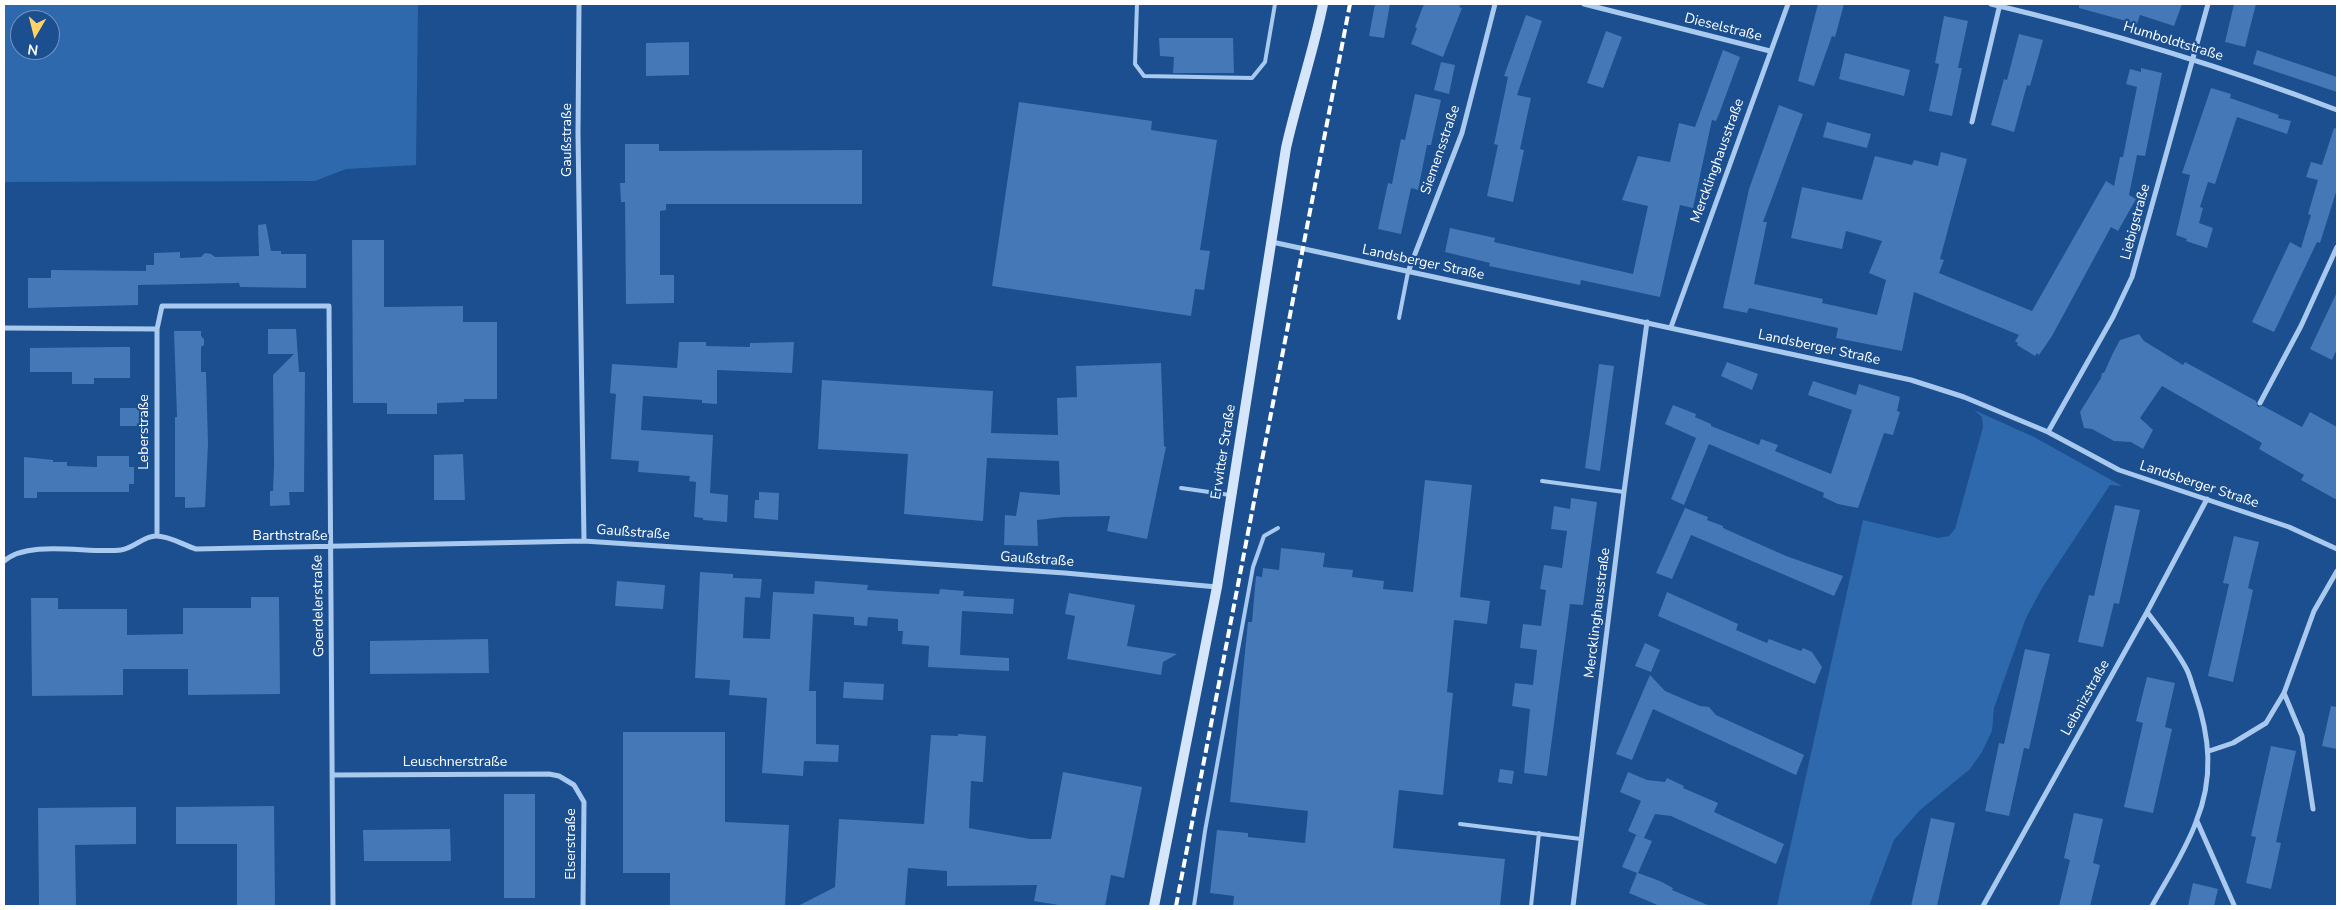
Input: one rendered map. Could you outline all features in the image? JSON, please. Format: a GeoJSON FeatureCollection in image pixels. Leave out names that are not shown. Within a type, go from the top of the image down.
{"type":"FeatureCollection","features":[{"type":"Feature","properties":{"kind":"main road","name":"Erwitter Straße"},"geometry":{"type":"LineString","coordinates":[[1154,906],[1217,587],[1286,148],[1298,98],[1315,47],[1324,4]]}},
{"type":"Feature","properties":{"kind":"street","name":"Gaußstraße"},"geometry":{"type":"LineString","coordinates":[[579,4],[578,134],[584,542],[1065,573],[1217,587]]}},
{"type":"Feature","properties":{"kind":"street","name":"Siemensstraße"},"geometry":{"type":"LineString","coordinates":[[1408,272],[1462,133],[1495,4]]}},
{"type":"Feature","properties":{"kind":"street","name":"Dieselstraße"},"geometry":{"type":"LineString","coordinates":[[1584,4],[1770,51]]}},
{"type":"Feature","properties":{"kind":"street","name":"Mercklinghausstraße"},"geometry":{"type":"LineString","coordinates":[[1671,327],[1788,4]]}},
{"type":"Feature","properties":{"kind":"street","name":"Humboldtstraße"},"geometry":{"type":"LineString","coordinates":[[1991,4],[2098,30],[2192,59],[2337,110]]}},
{"type":"Feature","properties":{"kind":"street","name":"Liebigstraße"},"geometry":{"type":"LineString","coordinates":[[2048,432],[2113,317],[2132,277],[2208,4]]}},
{"type":"Feature","properties":{"kind":"street"},"geometry":{"type":"LineString","coordinates":[[1972,122],[2000,5]]}},
{"type":"Feature","properties":{"kind":"street","name":"Landsberger Straße"},"geometry":{"type":"LineString","coordinates":[[1272,242],[1911,380],[1964,397],[2048,432],[2119,470],[2289,527],[2337,549]]}},
{"type":"Feature","properties":{"kind":"street"},"geometry":{"type":"LineString","coordinates":[[2260,403],[2301,326],[2337,247]]}},
{"type":"Feature","properties":{"kind":"street","name":"Leberstraße"},"geometry":{"type":"LineString","coordinates":[[157,536],[157,329],[162,306],[329,306]]}},
{"type":"Feature","properties":{"kind":"street","name":"Goerdelerstraße"},"geometry":{"type":"LineString","coordinates":[[329,306],[333,906]]}},
{"type":"Feature","properties":{"kind":"street","name":"Mercklinghausstraße"},"geometry":{"type":"LineString","coordinates":[[1573,906],[1647,322]]}},
{"type":"Feature","properties":{"kind":"street"},"geometry":{"type":"LineString","coordinates":[[4,328],[157,329]]}},
{"type":"Feature","properties":{"kind":"street","name":"Leibnizstraße"},"geometry":{"type":"LineString","coordinates":[[1983,906],[2147,612],[2207,499]]}},
{"type":"Feature","properties":{"kind":"street","name":"Barthstraße"},"geometry":{"type":"LineString","coordinates":[[157,536],[168,537],[196,549],[584,542]]}},
{"type":"Feature","properties":{"kind":"street"},"geometry":{"type":"LineString","coordinates":[[4,561],[10,556],[32,550],[122,550],[146,537],[157,536]]}},
{"type":"Feature","properties":{"kind":"street"},"geometry":{"type":"LineString","coordinates":[[2209,751],[2234,743],[2266,723],[2284,692],[2314,611],[2337,571]]}},
{"type":"Feature","properties":{"kind":"street"},"geometry":{"type":"LineString","coordinates":[[2147,612],[2187,669],[2202,713],[2209,751],[2207,785],[2197,821],[2152,906]]}},
{"type":"Feature","properties":{"kind":"street"},"geometry":{"type":"LineString","coordinates":[[2284,692],[2302,736],[2313,810]]}},
{"type":"Feature","properties":{"kind":"street","name":"Leuschnerstraße"},"geometry":{"type":"LineString","coordinates":[[333,775],[549,774],[560,776],[574,785]]}},
{"type":"Feature","properties":{"kind":"street","name":"Elserstraße"},"geometry":{"type":"LineString","coordinates":[[574,785],[584,802],[583,906]]}},
{"type":"Feature","properties":{"kind":"street"},"geometry":{"type":"LineString","coordinates":[[2197,821],[2234,906]]}},
{"type":"Feature","properties":{"kind":"lane"},"geometry":{"type":"LineString","coordinates":[[1137,4],[1135,64],[1144,76],[1252,78],[1265,62],[1275,4]]}},
{"type":"Feature","properties":{"kind":"lane"},"geometry":{"type":"LineString","coordinates":[[1399,318],[1408,272]]}},
{"type":"Feature","properties":{"kind":"lane"},"geometry":{"type":"LineString","coordinates":[[1542,481],[1624,492]]}},
{"type":"Feature","properties":{"kind":"lane"},"geometry":{"type":"LineString","coordinates":[[1181,488],[1231,496]]}},
{"type":"Feature","properties":{"kind":"lane"},"geometry":{"type":"LineString","coordinates":[[1194,906],[1205,831],[1254,567],[1264,536],[1278,528]]}},
{"type":"Feature","properties":{"kind":"lane"},"geometry":{"type":"LineString","coordinates":[[1460,824],[1581,838]]}},
{"type":"Feature","properties":{"kind":"lane"},"geometry":{"type":"LineString","coordinates":[[1532,906],[1539,834]]}},
{"type":"Feature","properties":{"kind":"shaded area"},"geometry":{"type":"Polygon","coordinates":[[[4,4],[418,4],[416,165],[346,169],[315,181],[4,182],[4,4]]]}},
{"type":"Feature","properties":{"kind":"shaded area"},"geometry":{"type":"Polygon","coordinates":[[[1974,410],[2034,437],[2122,486],[2110,485],[2042,588],[2026,618],[1994,708],[1992,731],[1982,752],[1970,769],[1919,811],[1894,840],[1869,906],[1777,906],[1863,520],[1938,538],[1949,536],[1955,529],[1983,427],[1982,417],[1974,410]]]}},
{"type":"Feature","properties":{"kind":"building"},"geometry":{"type":"Polygon","coordinates":[[[1375,4],[1390,4],[1384,38],[1369,36],[1375,4]]]}},
{"type":"Feature","properties":{"kind":"building"},"geometry":{"type":"Polygon","coordinates":[[[1424,4],[1461,4],[1459,7],[1462,8],[1443,57],[1411,44],[1424,4]]]}},
{"type":"Feature","properties":{"kind":"building"},"geometry":{"type":"Polygon","coordinates":[[[1818,4],[1844,4],[1835,37],[1832,36],[1814,86],[1798,81],[1818,4]]]}},
{"type":"Feature","properties":{"kind":"building"},"geometry":{"type":"Polygon","coordinates":[[[2079,4],[2182,4],[2174,26],[2140,15],[2137,24],[2079,8],[2079,4]]]}},
{"type":"Feature","properties":{"kind":"building"},"geometry":{"type":"Polygon","coordinates":[[[2234,4],[2256,4],[2245,47],[2225,42],[2234,4]]]}},
{"type":"Feature","properties":{"kind":"building"},"geometry":{"type":"Polygon","coordinates":[[[1526,15],[1542,21],[1517,95],[1531,98],[1520,149],[1524,150],[1513,202],[1487,196],[1498,145],[1494,144],[1508,77],[1504,76],[1526,15]]]}},
{"type":"Feature","properties":{"kind":"building"},"geometry":{"type":"Polygon","coordinates":[[[1944,16],[1968,21],[1958,68],[1962,68],[1952,116],[1929,111],[1939,64],[1935,63],[1944,16]]]}},
{"type":"Feature","properties":{"kind":"building"},"geometry":{"type":"Polygon","coordinates":[[[1606,31],[1622,37],[1603,88],[1587,83],[1606,31]]]}},
{"type":"Feature","properties":{"kind":"building"},"geometry":{"type":"Polygon","coordinates":[[[2019,34],[2043,40],[2030,86],[2027,85],[2014,132],[1991,125],[2004,79],[2007,80],[2019,34]]]}},
{"type":"Feature","properties":{"kind":"building"},"geometry":{"type":"Polygon","coordinates":[[[1159,38],[1233,38],[1234,73],[1173,73],[1174,57],[1160,56],[1159,38]]]}},
{"type":"Feature","properties":{"kind":"building"},"geometry":{"type":"Polygon","coordinates":[[[689,42],[689,75],[646,76],[646,43],[689,42]]]}},
{"type":"Feature","properties":{"kind":"building"},"geometry":{"type":"Polygon","coordinates":[[[1723,50],[1740,57],[1716,121],[1712,120],[1693,208],[1680,205],[1660,297],[1581,280],[1580,285],[1489,266],[1490,263],[1445,252],[1450,228],[1495,238],[1494,242],[1633,274],[1648,206],[1622,200],[1638,156],[1670,162],[1679,123],[1695,127],[1723,50]]]}},
{"type":"Feature","properties":{"kind":"building"},"geometry":{"type":"Polygon","coordinates":[[[2257,50],[2337,77],[2337,92],[2253,64],[2257,50]]]}},
{"type":"Feature","properties":{"kind":"building"},"geometry":{"type":"Polygon","coordinates":[[[1845,53],[1910,70],[1904,96],[1839,79],[1845,53]]]}},
{"type":"Feature","properties":{"kind":"building"},"geometry":{"type":"Polygon","coordinates":[[[1441,62],[1455,65],[1449,94],[1434,90],[1441,62]]]}},
{"type":"Feature","properties":{"kind":"building"},"geometry":{"type":"Polygon","coordinates":[[[2141,68],[2162,73],[2145,156],[2137,155],[2129,195],[2136,199],[2118,231],[2111,227],[2052,336],[2039,355],[2037,353],[2035,356],[2017,345],[2018,343],[2015,341],[2019,335],[1914,292],[1902,351],[1836,338],[1838,328],[1749,308],[1747,313],[1723,308],[1749,189],[1779,105],[1803,114],[1763,222],[1767,222],[1754,284],[1823,299],[1822,303],[1877,315],[1886,280],[1869,273],[1882,241],[1846,231],[1842,249],[1791,238],[1802,187],[1862,200],[1875,156],[1912,165],[1914,160],[1938,166],[1941,152],[1967,159],[1940,259],[1944,260],[1939,273],[2032,311],[2106,181],[2114,186],[2120,157],[2123,157],[2137,87],[2126,84],[2130,69],[2141,72],[2141,68]]]}},
{"type":"Feature","properties":{"kind":"building"},"geometry":{"type":"Polygon","coordinates":[[[2211,88],[2231,94],[2230,98],[2279,115],[2278,118],[2291,121],[2287,134],[2237,117],[2215,184],[2208,182],[2200,207],[2203,208],[2199,223],[2213,228],[2207,248],[2186,241],[2187,239],[2176,235],[2190,175],[2182,173],[2211,88]]]}},
{"type":"Feature","properties":{"kind":"building"},"geometry":{"type":"Polygon","coordinates":[[[1415,94],[1441,100],[1431,145],[1427,145],[1418,190],[1411,188],[1401,234],[1378,229],[1388,183],[1392,184],[1401,139],[1405,140],[1415,94]]]}},
{"type":"Feature","properties":{"kind":"building"},"geometry":{"type":"Polygon","coordinates":[[[1019,102],[1152,121],[1151,130],[1217,140],[1200,250],[1210,251],[1204,290],[1195,289],[1191,316],[992,286],[1019,102]]]}},
{"type":"Feature","properties":{"kind":"building"},"geometry":{"type":"Polygon","coordinates":[[[1827,122],[1871,134],[1867,148],[1823,137],[1827,122]]]}},
{"type":"Feature","properties":{"kind":"building"},"geometry":{"type":"Polygon","coordinates":[[[2334,128],[2337,129],[2337,189],[2320,243],[2317,242],[2274,332],[2252,322],[2290,242],[2301,248],[2311,215],[2308,214],[2318,180],[2306,177],[2311,162],[2322,165],[2334,128]]]}},
{"type":"Feature","properties":{"kind":"building"},"geometry":{"type":"Polygon","coordinates":[[[625,144],[659,144],[659,151],[862,150],[862,204],[666,204],[666,210],[660,211],[660,275],[674,275],[674,303],[626,304],[625,202],[621,202],[620,183],[625,183],[625,144]]]}},
{"type":"Feature","properties":{"kind":"building"},"geometry":{"type":"Polygon","coordinates":[[[266,224],[271,251],[281,251],[281,254],[306,254],[306,288],[240,287],[239,283],[138,285],[138,305],[28,308],[28,278],[51,278],[51,270],[146,271],[146,265],[154,265],[154,253],[180,252],[180,258],[201,257],[205,253],[215,257],[259,256],[258,225],[266,224]]]}},
{"type":"Feature","properties":{"kind":"building"},"geometry":{"type":"Polygon","coordinates":[[[352,240],[384,240],[384,307],[463,306],[463,322],[497,322],[497,399],[464,399],[464,402],[437,403],[437,414],[387,414],[387,403],[353,403],[352,240]]]}},
{"type":"Feature","properties":{"kind":"building"},"geometry":{"type":"Polygon","coordinates":[[[2337,292],[2337,349],[2332,360],[2310,349],[2337,292]]]}},
{"type":"Feature","properties":{"kind":"building"},"geometry":{"type":"Polygon","coordinates":[[[268,329],[296,329],[299,372],[305,372],[304,492],[289,492],[290,505],[270,506],[274,466],[273,375],[294,354],[268,354],[268,329]]]}},
{"type":"Feature","properties":{"kind":"building"},"geometry":{"type":"Polygon","coordinates":[[[174,331],[201,331],[201,336],[204,339],[204,345],[201,347],[201,372],[206,372],[208,444],[205,507],[185,508],[185,497],[175,497],[175,417],[177,417],[174,331]]]}},
{"type":"Feature","properties":{"kind":"building"},"geometry":{"type":"Polygon","coordinates":[[[2139,334],[2144,341],[2183,365],[2185,362],[2256,401],[2258,407],[2263,406],[2302,427],[2310,412],[2337,427],[2337,500],[2301,480],[2304,475],[2259,449],[2262,443],[2162,386],[2140,418],[2153,430],[2143,449],[2131,442],[2114,441],[2092,429],[2084,428],[2080,412],[2101,378],[2102,373],[2104,373],[2120,340],[2139,334]]]}},
{"type":"Feature","properties":{"kind":"building"},"geometry":{"type":"Polygon","coordinates":[[[679,342],[706,342],[706,346],[750,347],[750,343],[794,342],[792,373],[717,370],[717,404],[702,403],[702,400],[643,396],[641,430],[713,435],[710,493],[728,495],[727,522],[703,520],[703,518],[694,517],[696,482],[689,481],[690,476],[638,472],[639,461],[611,459],[616,394],[610,393],[612,364],[677,368],[679,342]]]}},
{"type":"Feature","properties":{"kind":"building"},"geometry":{"type":"Polygon","coordinates":[[[130,347],[130,378],[94,378],[94,384],[72,384],[72,372],[30,372],[30,348],[130,347]]]}},
{"type":"Feature","properties":{"kind":"building"},"geometry":{"type":"Polygon","coordinates":[[[1727,362],[1758,374],[1752,390],[1721,376],[1727,362]]]}},
{"type":"Feature","properties":{"kind":"building"},"geometry":{"type":"Polygon","coordinates":[[[1161,363],[1164,446],[1166,447],[1147,539],[1107,531],[1110,516],[1063,517],[1037,520],[1038,546],[1004,545],[1005,515],[1016,516],[1020,492],[1060,495],[1059,461],[987,458],[983,521],[904,514],[908,454],[818,449],[822,380],[993,391],[991,433],[1058,435],[1057,398],[1077,397],[1076,366],[1161,363]]]}},
{"type":"Feature","properties":{"kind":"building"},"geometry":{"type":"Polygon","coordinates":[[[1599,364],[1614,366],[1600,471],[1585,468],[1599,364]]]}},
{"type":"Feature","properties":{"kind":"building"},"geometry":{"type":"Polygon","coordinates":[[[1813,381],[1856,395],[1859,384],[1900,397],[1897,411],[1900,412],[1893,435],[1884,433],[1858,508],[1838,504],[1823,497],[1824,493],[1709,444],[1684,505],[1671,499],[1696,438],[1665,424],[1673,405],[1696,414],[1695,417],[1711,424],[1711,426],[1759,445],[1761,439],[1778,445],[1775,451],[1831,474],[1852,410],[1808,395],[1813,381]]]}},
{"type":"Feature","properties":{"kind":"building"},"geometry":{"type":"Polygon","coordinates":[[[120,408],[143,408],[143,426],[120,426],[120,408]]]}},
{"type":"Feature","properties":{"kind":"building"},"geometry":{"type":"Polygon","coordinates":[[[463,454],[465,500],[434,500],[434,455],[463,454]]]}},
{"type":"Feature","properties":{"kind":"building"},"geometry":{"type":"Polygon","coordinates":[[[97,456],[129,456],[129,467],[134,467],[134,484],[129,484],[129,492],[37,492],[37,498],[24,498],[24,457],[53,460],[53,462],[67,462],[67,466],[97,467],[97,456]]]}},
{"type":"Feature","properties":{"kind":"building"},"geometry":{"type":"Polygon","coordinates":[[[1425,480],[1472,485],[1460,597],[1490,601],[1487,624],[1454,620],[1447,692],[1453,693],[1443,795],[1399,790],[1393,848],[1505,859],[1500,906],[1233,906],[1234,896],[1210,893],[1217,830],[1248,833],[1248,837],[1305,843],[1308,811],[1230,802],[1248,622],[1252,622],[1256,576],[1262,577],[1263,568],[1279,570],[1281,548],[1325,553],[1323,567],[1353,570],[1352,577],[1384,581],[1383,589],[1413,592],[1425,480]]]}},
{"type":"Feature","properties":{"kind":"building"},"geometry":{"type":"Polygon","coordinates":[[[759,492],[779,493],[778,520],[754,518],[755,500],[759,500],[759,492]]]}},
{"type":"Feature","properties":{"kind":"building"},"geometry":{"type":"Polygon","coordinates":[[[1571,498],[1597,502],[1583,605],[1570,604],[1547,776],[1524,773],[1530,709],[1512,706],[1515,683],[1533,685],[1537,650],[1520,648],[1523,624],[1541,626],[1546,590],[1540,589],[1544,565],[1562,568],[1567,531],[1551,529],[1554,506],[1570,509],[1571,498]]]}},
{"type":"Feature","properties":{"kind":"building"},"geometry":{"type":"Polygon","coordinates":[[[2115,505],[2140,510],[2119,604],[2114,603],[2103,647],[2078,642],[2089,595],[2094,596],[2115,505]]]}},
{"type":"Feature","properties":{"kind":"building"},"geometry":{"type":"Polygon","coordinates":[[[1685,508],[1708,517],[1707,520],[1723,526],[1723,528],[1786,556],[1843,576],[1834,596],[1691,535],[1672,579],[1656,573],[1685,508]]]}},
{"type":"Feature","properties":{"kind":"building"},"geometry":{"type":"Polygon","coordinates":[[[2234,536],[2259,542],[2248,588],[2253,590],[2233,682],[2208,676],[2229,584],[2223,583],[2234,536]]]}},
{"type":"Feature","properties":{"kind":"building"},"geometry":{"type":"Polygon","coordinates":[[[700,572],[733,574],[733,578],[762,579],[760,598],[745,597],[743,638],[770,639],[773,592],[814,594],[815,581],[868,585],[867,590],[939,594],[940,589],[964,591],[963,596],[1014,599],[1013,614],[962,611],[960,655],[1009,658],[1009,671],[928,667],[929,646],[902,644],[903,631],[898,631],[898,619],[868,617],[867,626],[854,625],[854,617],[813,614],[809,691],[816,691],[816,744],[839,745],[838,762],[804,761],[803,776],[762,773],[767,698],[729,695],[730,680],[695,678],[700,572]]]}},
{"type":"Feature","properties":{"kind":"building"},"geometry":{"type":"Polygon","coordinates":[[[617,581],[665,585],[663,609],[615,606],[617,581]]]}},
{"type":"Feature","properties":{"kind":"building"},"geometry":{"type":"Polygon","coordinates":[[[1667,592],[1738,624],[1736,630],[1767,643],[1769,639],[1801,651],[1803,648],[1812,652],[1822,667],[1815,684],[1658,616],[1667,592]]]}},
{"type":"Feature","properties":{"kind":"building"},"geometry":{"type":"Polygon","coordinates":[[[1069,593],[1135,605],[1127,646],[1177,654],[1163,662],[1161,675],[1067,659],[1075,616],[1065,614],[1069,593]]]}},
{"type":"Feature","properties":{"kind":"building"},"geometry":{"type":"Polygon","coordinates":[[[251,597],[279,597],[280,694],[188,695],[188,669],[123,669],[123,695],[32,696],[31,598],[58,598],[58,609],[127,609],[127,635],[183,634],[183,608],[251,608],[251,597]]]}},
{"type":"Feature","properties":{"kind":"building"},"geometry":{"type":"Polygon","coordinates":[[[488,639],[489,673],[370,674],[370,641],[488,639]]]}},
{"type":"Feature","properties":{"kind":"building"},"geometry":{"type":"Polygon","coordinates":[[[1645,643],[1660,650],[1651,672],[1635,666],[1645,643]]]}},
{"type":"Feature","properties":{"kind":"building"},"geometry":{"type":"Polygon","coordinates":[[[2025,649],[2050,654],[2029,749],[2024,748],[2009,816],[1985,811],[1999,743],[2004,744],[2025,649]]]}},
{"type":"Feature","properties":{"kind":"building"},"geometry":{"type":"Polygon","coordinates":[[[1650,675],[1665,691],[1700,706],[1709,707],[1716,715],[1804,755],[1796,775],[1653,709],[1632,760],[1616,754],[1650,675]]]}},
{"type":"Feature","properties":{"kind":"building"},"geometry":{"type":"Polygon","coordinates":[[[2147,677],[2175,683],[2165,727],[2172,729],[2153,813],[2124,807],[2143,723],[2136,721],[2147,677]]]}},
{"type":"Feature","properties":{"kind":"building"},"geometry":{"type":"Polygon","coordinates":[[[844,682],[884,684],[883,700],[843,698],[844,682]]]}},
{"type":"Feature","properties":{"kind":"building"},"geometry":{"type":"Polygon","coordinates":[[[2331,706],[2337,707],[2337,749],[2322,746],[2331,706]]]}},
{"type":"Feature","properties":{"kind":"building"},"geometry":{"type":"Polygon","coordinates":[[[623,732],[725,732],[725,822],[789,825],[785,906],[670,906],[670,873],[623,873],[623,732]]]}},
{"type":"Feature","properties":{"kind":"building"},"geometry":{"type":"Polygon","coordinates":[[[958,734],[986,736],[983,782],[971,781],[969,828],[1030,839],[1051,839],[1063,772],[1142,787],[1124,878],[1111,875],[1105,906],[1065,906],[1034,901],[1037,885],[947,886],[947,871],[908,868],[905,906],[798,906],[835,887],[839,819],[924,824],[931,735],[958,736],[958,734]]]}},
{"type":"Feature","properties":{"kind":"building"},"geometry":{"type":"Polygon","coordinates":[[[2271,746],[2296,751],[2276,842],[2281,843],[2271,889],[2246,883],[2256,837],[2251,836],[2271,746]]]}},
{"type":"Feature","properties":{"kind":"building"},"geometry":{"type":"Polygon","coordinates":[[[1500,769],[1514,771],[1512,784],[1498,782],[1500,769]]]}},
{"type":"Feature","properties":{"kind":"building"},"geometry":{"type":"Polygon","coordinates":[[[1628,772],[1647,780],[1665,782],[1667,778],[1684,786],[1683,788],[1718,803],[1714,812],[1784,844],[1776,864],[1671,816],[1655,814],[1644,838],[1652,841],[1638,873],[1660,881],[1673,888],[1672,890],[1710,906],[1660,906],[1629,893],[1637,873],[1622,867],[1636,835],[1643,838],[1628,831],[1641,801],[1620,792],[1628,772]]]}},
{"type":"Feature","properties":{"kind":"building"},"geometry":{"type":"Polygon","coordinates":[[[504,794],[535,794],[535,898],[504,898],[504,794]]]}},
{"type":"Feature","properties":{"kind":"building"},"geometry":{"type":"Polygon","coordinates":[[[274,806],[275,906],[237,906],[237,844],[176,844],[176,807],[274,806]]]}},
{"type":"Feature","properties":{"kind":"building"},"geometry":{"type":"Polygon","coordinates":[[[136,807],[136,844],[75,845],[76,906],[39,906],[38,808],[136,807]]]}},
{"type":"Feature","properties":{"kind":"building"},"geometry":{"type":"Polygon","coordinates":[[[2074,813],[2103,819],[2093,863],[2100,865],[2090,906],[2059,906],[2070,860],[2064,858],[2074,813]]]}},
{"type":"Feature","properties":{"kind":"building"},"geometry":{"type":"Polygon","coordinates":[[[1931,818],[1955,823],[1937,906],[1911,906],[1931,818]]]}},
{"type":"Feature","properties":{"kind":"building"},"geometry":{"type":"Polygon","coordinates":[[[450,829],[451,861],[364,861],[363,830],[450,829]]]}},
{"type":"Feature","properties":{"kind":"building"},"geometry":{"type":"Polygon","coordinates":[[[2193,883],[2218,889],[2214,906],[2188,906],[2193,883]]]}},
{"type":"Feature","properties":{"kind":"railway"},"geometry":{"type":"LineString","coordinates":[[1176,906],[1350,4]]}}]}
